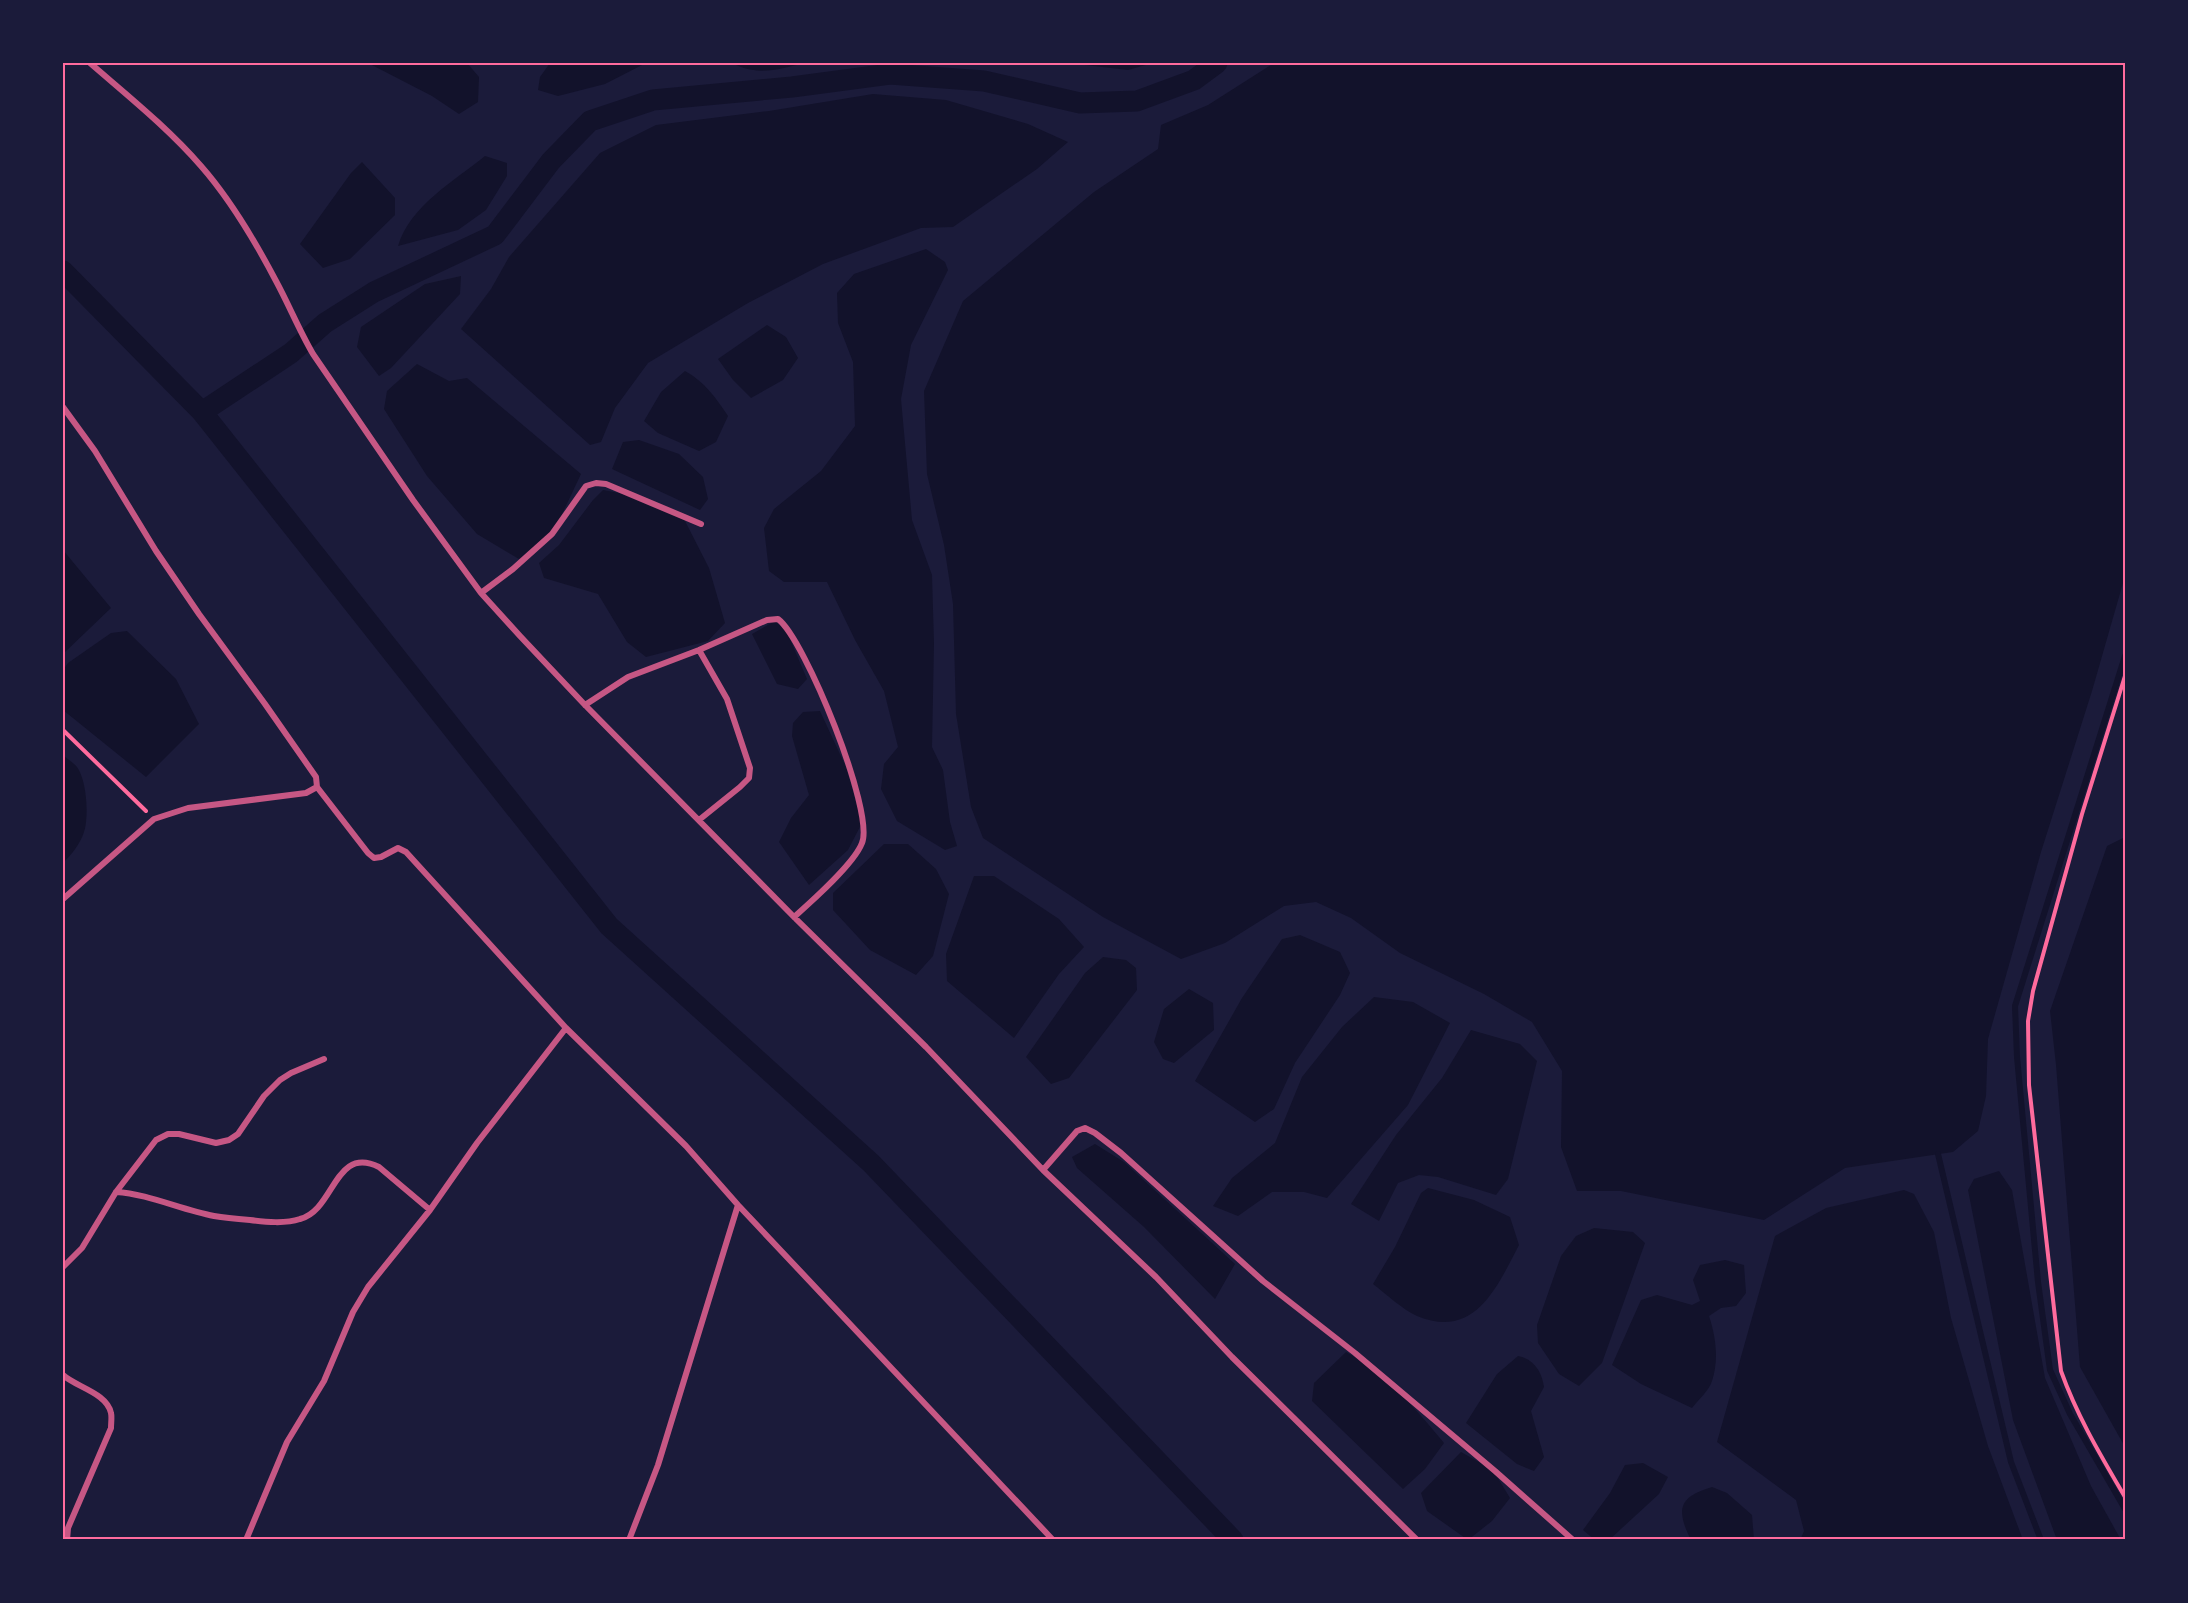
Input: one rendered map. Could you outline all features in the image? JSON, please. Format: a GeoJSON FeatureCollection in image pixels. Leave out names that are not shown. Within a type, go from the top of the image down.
{"type":"FeatureCollection","features":[{"type":"Feature","properties":{"kind":"street"},"geometry":{"type":"LineString","coordinates":[[90,63],[164,127],[202,166],[232,208],[276,281],[298,330],[313,354],[413,500],[481,593],[585,705],[794,918],[926,1047],[1042,1170],[1156,1277],[1232,1357],[1417,1540]]}},
{"type":"Feature","properties":{"kind":"street"},"geometry":{"type":"LineString","coordinates":[[63,407],[94,451],[199,615],[316,777],[317,787],[374,858],[398,848],[406,852],[566,1028],[686,1146],[738,1205],[1053,1540]]}},
{"type":"Feature","properties":{"kind":"street"},"geometry":{"type":"LineString","coordinates":[[481,593],[552,534],[586,486],[596,483],[606,484],[701,524]]}},
{"type":"Feature","properties":{"kind":"street"},"geometry":{"type":"LineString","coordinates":[[585,705],[628,677],[699,650],[767,620],[778,619],[786,625],[828,712],[851,772],[865,825],[862,843],[848,864],[794,918]]}},
{"type":"Feature","properties":{"kind":"street"},"geometry":{"type":"LineString","coordinates":[[699,650],[728,699],[750,768],[749,778],[699,820]]}},
{"type":"Feature","properties":{"kind":"street"},"geometry":{"type":"LineString","coordinates":[[63,899],[154,819],[188,808],[306,793],[317,787]]}},
{"type":"Feature","properties":{"kind":"street"},"geometry":{"type":"LineString","coordinates":[[246,1540],[287,1442],[324,1380],[353,1312],[368,1287],[430,1210],[477,1143],[566,1028]]}},
{"type":"Feature","properties":{"kind":"street"},"geometry":{"type":"LineString","coordinates":[[63,1267],[81,1248],[116,1192],[156,1140],[162,1136],[179,1134],[223,1143],[238,1134],[264,1096],[280,1080],[291,1072],[324,1059]]}},
{"type":"Feature","properties":{"kind":"street"},"geometry":{"type":"LineString","coordinates":[[1042,1170],[1077,1131],[1085,1128],[1095,1133],[1263,1281],[1355,1353],[1573,1540]]}},
{"type":"Feature","properties":{"kind":"street"},"geometry":{"type":"LineString","coordinates":[[116,1192],[130,1193],[213,1216],[263,1222],[300,1220],[312,1214],[321,1205],[342,1171],[356,1163],[369,1162],[379,1167],[430,1210]]}},
{"type":"Feature","properties":{"kind":"street"},"geometry":{"type":"LineString","coordinates":[[629,1540],[658,1465],[738,1205]]}},
{"type":"Feature","properties":{"kind":"street"},"geometry":{"type":"LineString","coordinates":[[63,1375],[96,1395],[105,1402],[111,1412],[111,1428],[68,1528],[66,1540]]}},
{"type":"Feature","properties":{"kind":"path"},"geometry":{"type":"LineString","coordinates":[[2125,676],[2082,814],[2033,991],[2028,1021],[2028,1085],[2061,1371],[2079,1415],[2125,1497]]}},
{"type":"Feature","properties":{"kind":"path"},"geometry":{"type":"LineString","coordinates":[[63,730],[154,819]]}},
{"type":"Feature","properties":{"kind":"shaded area"},"geometry":{"type":"Polygon","coordinates":[[[368,63],[467,63],[479,77],[478,102],[459,114],[432,96],[368,63]]]}},
{"type":"Feature","properties":{"kind":"shaded area"},"geometry":{"type":"Polygon","coordinates":[[[550,63],[646,63],[605,84],[558,96],[538,90],[540,77],[550,63]]]}},
{"type":"Feature","properties":{"kind":"shaded area"},"geometry":{"type":"Polygon","coordinates":[[[805,63],[762,71],[736,65],[805,63]]]}},
{"type":"Feature","properties":{"kind":"shaded area"},"geometry":{"type":"Polygon","coordinates":[[[1084,63],[1153,63],[1128,70],[1085,65],[1084,63]]]}},
{"type":"Feature","properties":{"kind":"shaded area"},"geometry":{"type":"Polygon","coordinates":[[[1274,63],[2125,63],[2125,576],[2092,691],[2041,852],[1988,1039],[1986,1096],[1978,1131],[1953,1152],[1845,1168],[1764,1220],[1621,1191],[1577,1191],[1561,1147],[1562,1071],[1532,1022],[1484,994],[1400,953],[1351,918],[1316,902],[1284,906],[1225,943],[1181,959],[1103,917],[983,838],[971,807],[956,714],[953,604],[944,545],[927,474],[924,391],[963,301],[1094,192],[1158,149],[1161,125],[1208,105],[1274,63]]]}},
{"type":"Feature","properties":{"kind":"shaded area"},"geometry":{"type":"Polygon","coordinates":[[[873,94],[946,100],[1028,124],[1068,142],[1037,169],[953,227],[921,228],[823,264],[748,303],[648,363],[615,408],[601,442],[590,445],[461,329],[491,289],[509,257],[600,153],[656,125],[769,111],[873,94]]]}},
{"type":"Feature","properties":{"kind":"shaded area"},"geometry":{"type":"Polygon","coordinates":[[[485,156],[507,163],[507,176],[486,210],[458,230],[398,246],[412,219],[434,195],[485,156]]]}},
{"type":"Feature","properties":{"kind":"shaded area"},"geometry":{"type":"Polygon","coordinates":[[[362,162],[395,198],[395,215],[350,259],[323,268],[300,244],[351,173],[362,162]]]}},
{"type":"Feature","properties":{"kind":"shaded area"},"geometry":{"type":"Polygon","coordinates":[[[926,249],[945,262],[948,270],[911,345],[901,399],[912,520],[932,575],[934,643],[932,747],[943,770],[950,822],[957,846],[945,850],[897,821],[881,789],[884,764],[898,747],[884,691],[855,640],[827,582],[784,582],[769,571],[764,528],[774,509],[821,471],[855,426],[853,362],[838,323],[837,293],[854,274],[926,249]]]}},
{"type":"Feature","properties":{"kind":"shaded area"},"geometry":{"type":"Polygon","coordinates":[[[461,276],[460,294],[391,368],[379,376],[357,347],[361,327],[425,284],[461,276]]]}},
{"type":"Feature","properties":{"kind":"shaded area"},"geometry":{"type":"Polygon","coordinates":[[[767,325],[786,337],[798,358],[783,380],[751,398],[733,380],[718,359],[767,325]]]}},
{"type":"Feature","properties":{"kind":"shaded area"},"geometry":{"type":"Polygon","coordinates":[[[417,364],[449,381],[467,378],[581,474],[556,527],[519,559],[477,534],[427,476],[384,409],[387,391],[417,364]]]}},
{"type":"Feature","properties":{"kind":"shaded area"},"geometry":{"type":"Polygon","coordinates":[[[685,371],[704,385],[728,416],[716,442],[699,451],[658,433],[644,421],[661,392],[685,371]]]}},
{"type":"Feature","properties":{"kind":"shaded area"},"geometry":{"type":"Polygon","coordinates":[[[639,440],[679,454],[703,477],[708,499],[700,510],[612,469],[623,442],[639,440]]]}},
{"type":"Feature","properties":{"kind":"shaded area"},"geometry":{"type":"Polygon","coordinates":[[[603,490],[624,494],[684,519],[709,568],[725,623],[708,641],[646,657],[627,642],[598,594],[544,578],[539,563],[559,545],[603,490]]]}},
{"type":"Feature","properties":{"kind":"shaded area"},"geometry":{"type":"Polygon","coordinates":[[[63,550],[111,608],[63,654],[63,550]]]}},
{"type":"Feature","properties":{"kind":"shaded area"},"geometry":{"type":"Polygon","coordinates":[[[775,621],[787,632],[807,679],[798,689],[777,684],[752,634],[775,621]]]}},
{"type":"Feature","properties":{"kind":"shaded area"},"geometry":{"type":"Polygon","coordinates":[[[127,631],[176,679],[199,724],[146,777],[63,710],[63,670],[68,663],[111,633],[127,631]]]}},
{"type":"Feature","properties":{"kind":"shaded area"},"geometry":{"type":"Polygon","coordinates":[[[820,711],[846,767],[862,823],[848,850],[809,885],[779,842],[791,818],[809,795],[792,736],[793,723],[803,712],[820,711]]]}},
{"type":"Feature","properties":{"kind":"shaded area"},"geometry":{"type":"Polygon","coordinates":[[[63,755],[76,765],[80,773],[87,809],[86,825],[82,836],[63,863],[63,755]]]}},
{"type":"Feature","properties":{"kind":"shaded area"},"geometry":{"type":"Polygon","coordinates":[[[2125,837],[2125,1447],[2080,1367],[2050,1011],[2107,846],[2125,837]]]}},
{"type":"Feature","properties":{"kind":"shaded area"},"geometry":{"type":"Polygon","coordinates":[[[884,844],[908,844],[936,869],[949,894],[933,956],[916,975],[870,950],[833,910],[833,893],[884,844]]]}},
{"type":"Feature","properties":{"kind":"shaded area"},"geometry":{"type":"Polygon","coordinates":[[[974,876],[994,876],[1059,919],[1084,947],[1059,974],[1014,1038],[947,981],[946,954],[974,876]]]}},
{"type":"Feature","properties":{"kind":"shaded area"},"geometry":{"type":"Polygon","coordinates":[[[1300,935],[1340,952],[1350,973],[1340,995],[1295,1063],[1274,1109],[1255,1122],[1195,1081],[1242,998],[1282,939],[1300,935]]]}},
{"type":"Feature","properties":{"kind":"shaded area"},"geometry":{"type":"Polygon","coordinates":[[[1103,957],[1126,960],[1136,968],[1137,990],[1069,1078],[1051,1084],[1026,1057],[1085,973],[1103,957]]]}},
{"type":"Feature","properties":{"kind":"shaded area"},"geometry":{"type":"Polygon","coordinates":[[[1189,989],[1213,1003],[1214,1030],[1174,1063],[1163,1059],[1154,1042],[1164,1009],[1189,989]]]}},
{"type":"Feature","properties":{"kind":"shaded area"},"geometry":{"type":"Polygon","coordinates":[[[1374,997],[1413,1002],[1450,1023],[1408,1105],[1327,1198],[1304,1192],[1272,1192],[1238,1216],[1213,1206],[1232,1178],[1275,1143],[1302,1077],[1342,1027],[1374,997]]]}},
{"type":"Feature","properties":{"kind":"shaded area"},"geometry":{"type":"Polygon","coordinates":[[[1471,1030],[1520,1044],[1537,1061],[1508,1179],[1496,1195],[1438,1177],[1419,1175],[1398,1183],[1379,1221],[1351,1204],[1396,1135],[1442,1078],[1471,1030]]]}},
{"type":"Feature","properties":{"kind":"shaded area"},"geometry":{"type":"Polygon","coordinates":[[[1095,1144],[1124,1162],[1235,1264],[1215,1299],[1144,1227],[1077,1168],[1072,1157],[1095,1144]]]}},
{"type":"Feature","properties":{"kind":"shaded area"},"geometry":{"type":"Polygon","coordinates":[[[1999,1171],[2012,1190],[2045,1378],[2091,1486],[2121,1540],[2057,1540],[2013,1420],[1968,1190],[1974,1179],[1999,1171]]]}},
{"type":"Feature","properties":{"kind":"shaded area"},"geometry":{"type":"Polygon","coordinates":[[[1428,1188],[1474,1200],[1510,1217],[1519,1245],[1502,1277],[1482,1305],[1469,1315],[1454,1321],[1437,1322],[1417,1316],[1400,1306],[1373,1284],[1395,1247],[1421,1193],[1428,1188]]]}},
{"type":"Feature","properties":{"kind":"shaded area"},"geometry":{"type":"Polygon","coordinates":[[[1904,1190],[1914,1194],[1934,1232],[1951,1318],[1988,1446],[2023,1540],[1800,1540],[1804,1531],[1796,1500],[1717,1442],[1775,1236],[1826,1208],[1904,1190]]]}},
{"type":"Feature","properties":{"kind":"shaded area"},"geometry":{"type":"Polygon","coordinates":[[[1594,1228],[1633,1232],[1645,1243],[1602,1363],[1579,1386],[1559,1374],[1538,1343],[1537,1325],[1561,1256],[1576,1236],[1594,1228]]]}},
{"type":"Feature","properties":{"kind":"shaded area"},"geometry":{"type":"Polygon","coordinates":[[[1725,1260],[1744,1265],[1746,1293],[1736,1306],[1721,1308],[1709,1316],[1716,1349],[1714,1373],[1708,1388],[1692,1408],[1641,1384],[1612,1365],[1641,1300],[1657,1295],[1692,1305],[1700,1301],[1693,1280],[1700,1265],[1725,1260]]]}},
{"type":"Feature","properties":{"kind":"shaded area"},"geometry":{"type":"Polygon","coordinates":[[[1346,1352],[1387,1381],[1444,1443],[1425,1469],[1403,1489],[1312,1401],[1314,1383],[1346,1352]]]}},
{"type":"Feature","properties":{"kind":"shaded area"},"geometry":{"type":"Polygon","coordinates":[[[1518,1356],[1533,1363],[1541,1376],[1544,1387],[1531,1411],[1544,1457],[1534,1471],[1517,1464],[1466,1423],[1497,1374],[1518,1356]]]}},
{"type":"Feature","properties":{"kind":"shaded area"},"geometry":{"type":"Polygon","coordinates":[[[1461,1452],[1493,1470],[1510,1498],[1492,1521],[1468,1540],[1427,1511],[1421,1493],[1461,1452]]]}},
{"type":"Feature","properties":{"kind":"shaded area"},"geometry":{"type":"Polygon","coordinates":[[[1643,1463],[1668,1477],[1659,1494],[1609,1540],[1595,1540],[1583,1530],[1610,1493],[1625,1465],[1643,1463]]]}},
{"type":"Feature","properties":{"kind":"shaded area"},"geometry":{"type":"Polygon","coordinates":[[[1712,1487],[1727,1493],[1752,1515],[1754,1540],[1691,1540],[1683,1520],[1683,1506],[1692,1495],[1712,1487]]]}},
{"type":"Feature","properties":{"kind":"waterway"},"geometry":{"type":"LineString","coordinates":[[202,412],[291,353],[325,323],[374,292],[495,235],[551,161],[590,121],[653,100],[792,87],[890,74],[984,81],[1080,103],[1137,101],[1194,80],[1217,63]]}},
{"type":"Feature","properties":{"kind":"waterway"},"geometry":{"type":"LineString","coordinates":[[63,271],[202,412],[609,926],[871,1163],[1233,1540]]}},
{"type":"Feature","properties":{"kind":"waterway"},"geometry":{"type":"LineString","coordinates":[[2125,656],[2015,1006],[2017,1057],[2038,1282],[2050,1370],[2070,1414],[2125,1509]]}},
{"type":"Feature","properties":{"kind":"waterway"},"geometry":{"type":"LineString","coordinates":[[1938,1154],[2011,1462],[2041,1540]]}}]}
